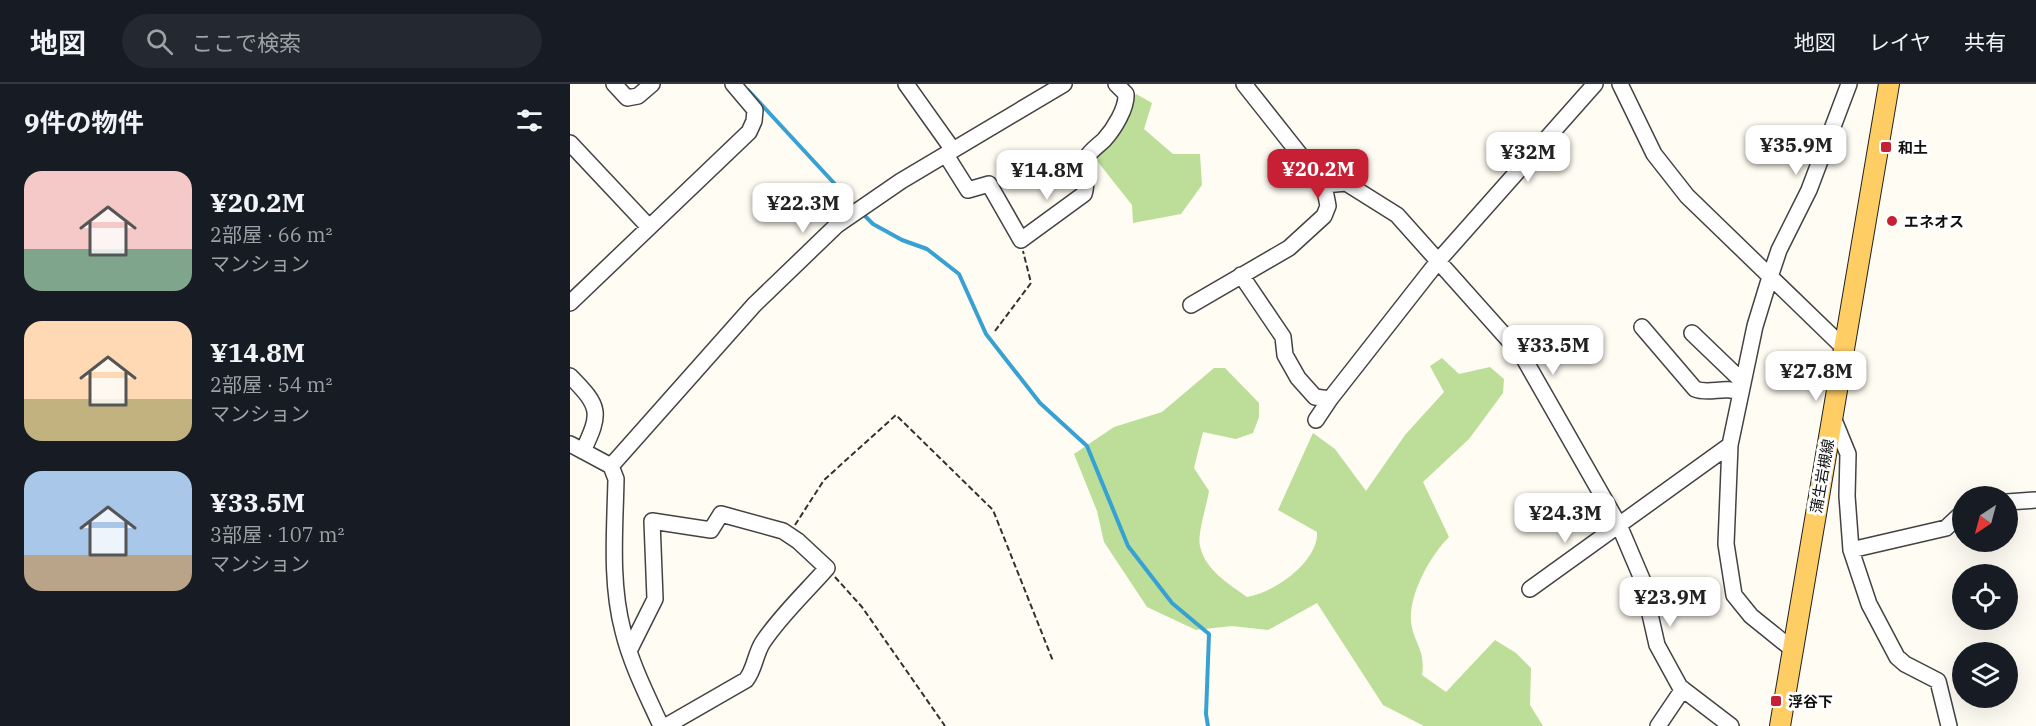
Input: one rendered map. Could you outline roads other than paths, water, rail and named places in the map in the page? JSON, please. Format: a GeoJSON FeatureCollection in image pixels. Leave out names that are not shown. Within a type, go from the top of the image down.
{"type":"FeatureCollection","features":[{"type":"Feature","properties":{"kind":"main road","name":"蒲生岩槻線"},"geometry":{"type":"LineString","coordinates":[[1780,726],[1888,84]]}},
{"type":"Feature","properties":{"kind":"street"},"geometry":{"type":"LineString","coordinates":[[614,84],[627,98],[638,96],[652,84]]}},
{"type":"Feature","properties":{"kind":"street"},"geometry":{"type":"LineString","coordinates":[[570,303],[749,132],[754,121],[755,110],[733,84]]}},
{"type":"Feature","properties":{"kind":"street"},"geometry":{"type":"LineString","coordinates":[[906,84],[949,152],[968,190],[989,184],[1021,240],[1084,194],[1088,184],[1085,167],[1087,156],[1106,138],[1127,102],[1126,94],[1116,84]]}},
{"type":"Feature","properties":{"kind":"street"},"geometry":{"type":"LineString","coordinates":[[611,466],[754,305],[837,225],[949,152],[1064,84]]}},
{"type":"Feature","properties":{"kind":"street"},"geometry":{"type":"LineString","coordinates":[[1191,305],[1241,274],[1281,254],[1324,216],[1328,206],[1324,185],[1244,84]]}},
{"type":"Feature","properties":{"kind":"street"},"geometry":{"type":"LineString","coordinates":[[1316,420],[1439,260],[1595,84]]}},
{"type":"Feature","properties":{"kind":"street"},"geometry":{"type":"LineString","coordinates":[[1620,84],[1654,154],[1687,196],[1843,347]]}},
{"type":"Feature","properties":{"kind":"street"},"geometry":{"type":"LineString","coordinates":[[1792,650],[1751,616],[1734,595],[1726,544],[1730,445],[1755,326],[1770,277],[1779,250],[1809,190],[1849,84]]}},
{"type":"Feature","properties":{"kind":"street"},"geometry":{"type":"LineString","coordinates":[[570,143],[648,226]]}},
{"type":"Feature","properties":{"kind":"street"},"geometry":{"type":"LineString","coordinates":[[1324,185],[1346,183],[1386,206],[1439,260],[1522,355],[1619,525],[1642,579],[1657,645],[1683,689],[1731,726]]}},
{"type":"Feature","properties":{"kind":"street"},"geometry":{"type":"LineString","coordinates":[[1241,274],[1283,337],[1285,355],[1298,378],[1315,397],[1330,399]]}},
{"type":"Feature","properties":{"kind":"street"},"geometry":{"type":"LineString","coordinates":[[1642,327],[1695,389],[1702,392],[1742,387]]}},
{"type":"Feature","properties":{"kind":"street"},"geometry":{"type":"LineString","coordinates":[[1692,333],[1742,387]]}},
{"type":"Feature","properties":{"kind":"street"},"geometry":{"type":"LineString","coordinates":[[570,376],[592,400],[597,422],[574,448],[611,466],[616,479],[615,577],[623,630],[629,651],[661,726]]}},
{"type":"Feature","properties":{"kind":"street"},"geometry":{"type":"LineString","coordinates":[[1832,415],[1848,454],[1847,496],[1851,550],[1869,604],[1897,657],[1905,664],[1938,681],[1949,726]]}},
{"type":"Feature","properties":{"kind":"street"},"geometry":{"type":"LineString","coordinates":[[1530,589],[1730,445]]}},
{"type":"Feature","properties":{"kind":"street"},"geometry":{"type":"LineString","coordinates":[[2018,501],[2036,500]]}},
{"type":"Feature","properties":{"kind":"street"},"geometry":{"type":"LineString","coordinates":[[629,651],[655,598],[652,521],[711,530],[721,514],[789,535],[827,568],[773,628],[761,645],[752,674],[746,680],[666,726]]}},
{"type":"Feature","properties":{"kind":"street"},"geometry":{"type":"LineString","coordinates":[[1851,550],[1946,528],[1952,522]]}},
{"type":"Feature","properties":{"kind":"street"},"geometry":{"type":"LineString","coordinates":[[1658,726],[1683,689]]}},
{"type":"Feature","properties":{"kind":"waterway"},"geometry":{"type":"LineString","coordinates":[[748,90],[857,208]]}},
{"type":"Feature","properties":{"kind":"waterway"},"geometry":{"type":"LineString","coordinates":[[862,213],[873,224],[902,240],[927,249],[959,274],[986,334],[1040,403],[1087,446],[1128,546],[1172,603],[1209,634],[1206,714],[1208,726]]}},
{"type":"Feature","properties":{"kind":"place","name":"和土"},"geometry":{"type":"Point","coordinates":[1886,147]}},
{"type":"Feature","properties":{"kind":"place","name":"エネオス"},"geometry":{"type":"Point","coordinates":[1892,221]}},
{"type":"Feature","properties":{"kind":"place","name":"浮谷下"},"geometry":{"type":"Point","coordinates":[1776,701]}}]}
